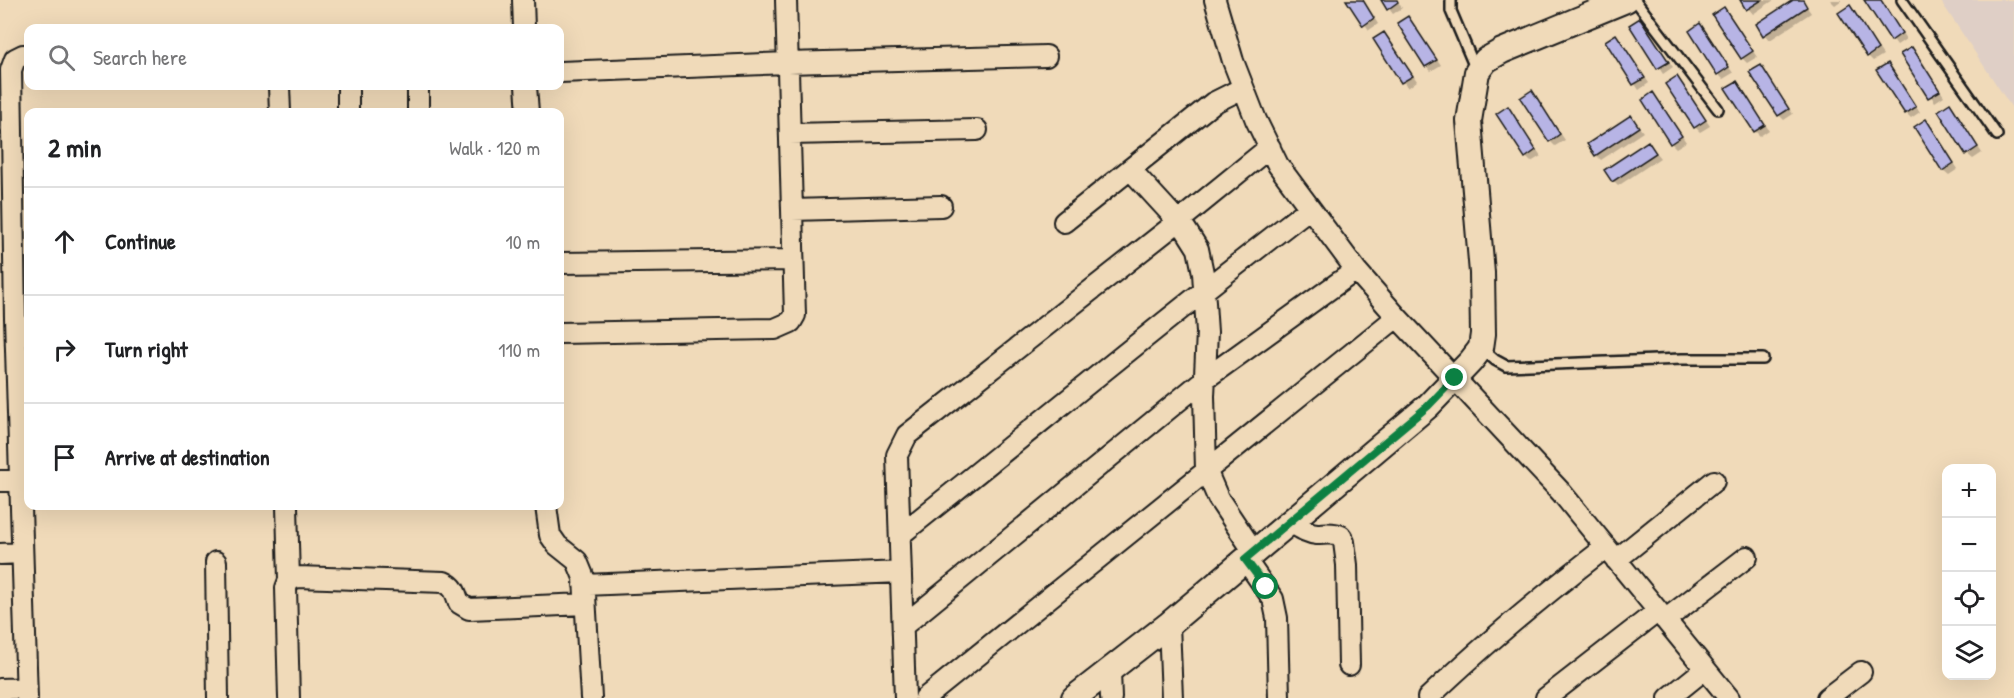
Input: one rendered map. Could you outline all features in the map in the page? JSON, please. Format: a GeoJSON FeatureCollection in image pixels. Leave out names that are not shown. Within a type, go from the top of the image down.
{"type":"FeatureCollection","features":[{"type":"Feature","properties":{"kind":"street"},"geometry":{"type":"LineString","coordinates":[[523,0],[524,24]]}},
{"type":"Feature","properties":{"kind":"street"},"geometry":{"type":"LineString","coordinates":[[564,333],[775,329],[791,322],[795,315],[786,0]]}},
{"type":"Feature","properties":{"kind":"street"},"geometry":{"type":"LineString","coordinates":[[1215,0],[1243,88],[1278,165],[1356,270],[1561,492],[1729,698]]}},
{"type":"Feature","properties":{"kind":"street"},"geometry":{"type":"LineString","coordinates":[[1074,698],[1169,624],[1428,406],[1481,348],[1483,334],[1482,273],[1469,121],[1477,72],[1486,60],[1502,51],[1626,0]]}},
{"type":"Feature","properties":{"kind":"street"},"geometry":{"type":"LineString","coordinates":[[0,689],[27,693],[11,70],[15,59],[24,55]]}},
{"type":"Feature","properties":{"kind":"street"},"geometry":{"type":"LineString","coordinates":[[564,72],[1046,56]]}},
{"type":"Feature","properties":{"kind":"street"},"geometry":{"type":"LineString","coordinates":[[1064,222],[1213,103],[1243,88]]}},
{"type":"Feature","properties":{"kind":"street"},"geometry":{"type":"LineString","coordinates":[[279,90],[280,108]]}},
{"type":"Feature","properties":{"kind":"street"},"geometry":{"type":"LineString","coordinates":[[348,90],[348,108]]}},
{"type":"Feature","properties":{"kind":"street"},"geometry":{"type":"LineString","coordinates":[[418,90],[418,108]]}},
{"type":"Feature","properties":{"kind":"street"},"geometry":{"type":"LineString","coordinates":[[526,90],[528,108]]}},
{"type":"Feature","properties":{"kind":"street"},"geometry":{"type":"LineString","coordinates":[[790,134],[977,130]]}},
{"type":"Feature","properties":{"kind":"street"},"geometry":{"type":"LineString","coordinates":[[905,698],[897,455],[907,435],[1270,147]]}},
{"type":"Feature","properties":{"kind":"street"},"geometry":{"type":"LineString","coordinates":[[1130,169],[1179,221],[1198,249],[1203,273],[1207,332],[1204,379],[1206,470],[1218,498],[1273,599],[1277,618],[1279,698]]}},
{"type":"Feature","properties":{"kind":"street"},"geometry":{"type":"LineString","coordinates":[[792,210],[941,206]]}},
{"type":"Feature","properties":{"kind":"street"},"geometry":{"type":"LineString","coordinates":[[900,535],[1113,365],[1204,289],[1310,207]]}},
{"type":"Feature","properties":{"kind":"street"},"geometry":{"type":"LineString","coordinates":[[564,263],[793,260]]}},
{"type":"Feature","properties":{"kind":"street"},"geometry":{"type":"LineString","coordinates":[[903,626],[1204,379],[1356,270]]}},
{"type":"Feature","properties":{"kind":"street"},"geometry":{"type":"LineString","coordinates":[[925,698],[1397,317]]}},
{"type":"Feature","properties":{"kind":"street"},"geometry":{"type":"LineString","coordinates":[[0,481],[20,480]]}},
{"type":"Feature","properties":{"kind":"street"},"geometry":{"type":"LineString","coordinates":[[1428,698],[1463,664],[1534,603],[1611,554],[1714,481]]}},
{"type":"Feature","properties":{"kind":"street"},"geometry":{"type":"LineString","coordinates":[[287,510],[289,580],[286,588],[289,698]]}},
{"type":"Feature","properties":{"kind":"street"},"geometry":{"type":"LineString","coordinates":[[547,510],[550,535],[556,545],[577,561],[584,578],[591,698]]}},
{"type":"Feature","properties":{"kind":"street"},"geometry":{"type":"LineString","coordinates":[[1290,522],[1315,534],[1336,533],[1344,542],[1347,565],[1349,665]]}},
{"type":"Feature","properties":{"kind":"street"},"geometry":{"type":"LineString","coordinates":[[0,554],[22,553]]}},
{"type":"Feature","properties":{"kind":"street"},"geometry":{"type":"LineString","coordinates":[[1546,698],[1747,557]]}},
{"type":"Feature","properties":{"kind":"street"},"geometry":{"type":"LineString","coordinates":[[216,562],[218,698]]}},
{"type":"Feature","properties":{"kind":"street"},"geometry":{"type":"LineString","coordinates":[[289,580],[298,577],[444,582],[450,584],[455,590],[459,603],[469,609],[585,595],[901,572]]}},
{"type":"Feature","properties":{"kind":"street"},"geometry":{"type":"LineString","coordinates":[[1169,624],[1172,698]]}},
{"type":"Feature","properties":{"kind":"street"},"geometry":{"type":"LineString","coordinates":[[1669,698],[1705,669]]}},
{"type":"Feature","properties":{"kind":"street"},"geometry":{"type":"LineString","coordinates":[[1110,671],[1111,698]]}},
{"type":"Feature","properties":{"kind":"street"},"geometry":{"type":"LineString","coordinates":[[1827,698],[1861,672]]}},
{"type":"Feature","properties":{"kind":"lane"},"geometry":{"type":"LineString","coordinates":[[1451,0],[1451,12],[1477,72]]}},
{"type":"Feature","properties":{"kind":"lane"},"geometry":{"type":"LineString","coordinates":[[1635,0],[1718,109]]}},
{"type":"Feature","properties":{"kind":"lane"},"geometry":{"type":"LineString","coordinates":[[1902,0],[1997,135]]}},
{"type":"Feature","properties":{"kind":"lane"},"geometry":{"type":"LineString","coordinates":[[1481,348],[1506,366],[1682,358],[1763,359]]}},
{"type":"Feature","properties":{"kind":"shaded area"},"geometry":{"type":"Polygon","coordinates":[[[1940,0],[2014,0],[2014,111],[1940,0]]]}},
{"type":"Feature","properties":{"kind":"building"},"geometry":{"type":"Polygon","coordinates":[[[1346,0],[1363,0],[1374,18],[1363,26],[1346,0]]]}},
{"type":"Feature","properties":{"kind":"building"},"geometry":{"type":"Polygon","coordinates":[[[1381,0],[1397,0],[1398,2],[1387,10],[1381,0]]]}},
{"type":"Feature","properties":{"kind":"building"},"geometry":{"type":"Polygon","coordinates":[[[1740,0],[1762,0],[1746,10],[1740,0]]]}},
{"type":"Feature","properties":{"kind":"building"},"geometry":{"type":"Polygon","coordinates":[[[1793,0],[1803,0],[1807,7],[1763,36],[1756,24],[1793,0]]]}},
{"type":"Feature","properties":{"kind":"building"},"geometry":{"type":"Polygon","coordinates":[[[1864,0],[1881,0],[1902,33],[1891,41],[1864,0]]]}},
{"type":"Feature","properties":{"kind":"building"},"geometry":{"type":"Polygon","coordinates":[[[1850,5],[1878,49],[1867,57],[1838,13],[1850,5]]]}},
{"type":"Feature","properties":{"kind":"building"},"geometry":{"type":"Polygon","coordinates":[[[1724,7],[1753,51],[1741,59],[1712,15],[1724,7]]]}},
{"type":"Feature","properties":{"kind":"building"},"geometry":{"type":"Polygon","coordinates":[[[1408,16],[1437,60],[1425,67],[1397,23],[1408,16]]]}},
{"type":"Feature","properties":{"kind":"building"},"geometry":{"type":"Polygon","coordinates":[[[1640,18],[1669,62],[1657,69],[1629,25],[1640,18]]]}},
{"type":"Feature","properties":{"kind":"building"},"geometry":{"type":"Polygon","coordinates":[[[1700,23],[1729,67],[1717,75],[1689,31],[1700,23]]]}},
{"type":"Feature","properties":{"kind":"building"},"geometry":{"type":"Polygon","coordinates":[[[1384,32],[1413,76],[1401,83],[1373,39],[1384,32]]]}},
{"type":"Feature","properties":{"kind":"building"},"geometry":{"type":"Polygon","coordinates":[[[1616,34],[1645,78],[1633,85],[1605,41],[1616,34]]]}},
{"type":"Feature","properties":{"kind":"building"},"geometry":{"type":"Polygon","coordinates":[[[1912,47],[1940,91],[1928,98],[1900,54],[1912,47]]]}},
{"type":"Feature","properties":{"kind":"building"},"geometry":{"type":"Polygon","coordinates":[[[1888,63],[1916,107],[1905,114],[1876,70],[1888,63]]]}},
{"type":"Feature","properties":{"kind":"building"},"geometry":{"type":"Polygon","coordinates":[[[1761,65],[1789,109],[1778,116],[1749,72],[1761,65]]]}},
{"type":"Feature","properties":{"kind":"building"},"geometry":{"type":"Polygon","coordinates":[[[1677,76],[1706,120],[1694,128],[1665,84],[1677,76]]]}},
{"type":"Feature","properties":{"kind":"building"},"geometry":{"type":"Polygon","coordinates":[[[1737,81],[1765,125],[1754,132],[1725,88],[1737,81]]]}},
{"type":"Feature","properties":{"kind":"building"},"geometry":{"type":"Polygon","coordinates":[[[1532,90],[1560,134],[1549,142],[1520,98],[1532,90]]]}},
{"type":"Feature","properties":{"kind":"building"},"geometry":{"type":"Polygon","coordinates":[[[1653,92],[1682,136],[1670,144],[1642,100],[1653,92]]]}},
{"type":"Feature","properties":{"kind":"building"},"geometry":{"type":"Polygon","coordinates":[[[1950,103],[1978,147],[1966,155],[1938,111],[1950,103]]]}},
{"type":"Feature","properties":{"kind":"building"},"geometry":{"type":"Polygon","coordinates":[[[1508,106],[1536,150],[1525,158],[1496,114],[1508,106]]]}},
{"type":"Feature","properties":{"kind":"building"},"geometry":{"type":"Polygon","coordinates":[[[1631,115],[1639,127],[1595,156],[1587,144],[1631,115]]]}},
{"type":"Feature","properties":{"kind":"building"},"geometry":{"type":"Polygon","coordinates":[[[1926,119],[1954,163],[1942,171],[1914,127],[1926,119]]]}},
{"type":"Feature","properties":{"kind":"building"},"geometry":{"type":"Polygon","coordinates":[[[1648,141],[1656,153],[1612,182],[1604,170],[1648,141]]]}},
{"type":"Feature","properties":{"kind":"route"},"geometry":{"type":"LineString","coordinates":[[1266,587],[1245,559],[1428,406],[1455,378]]}}]}
